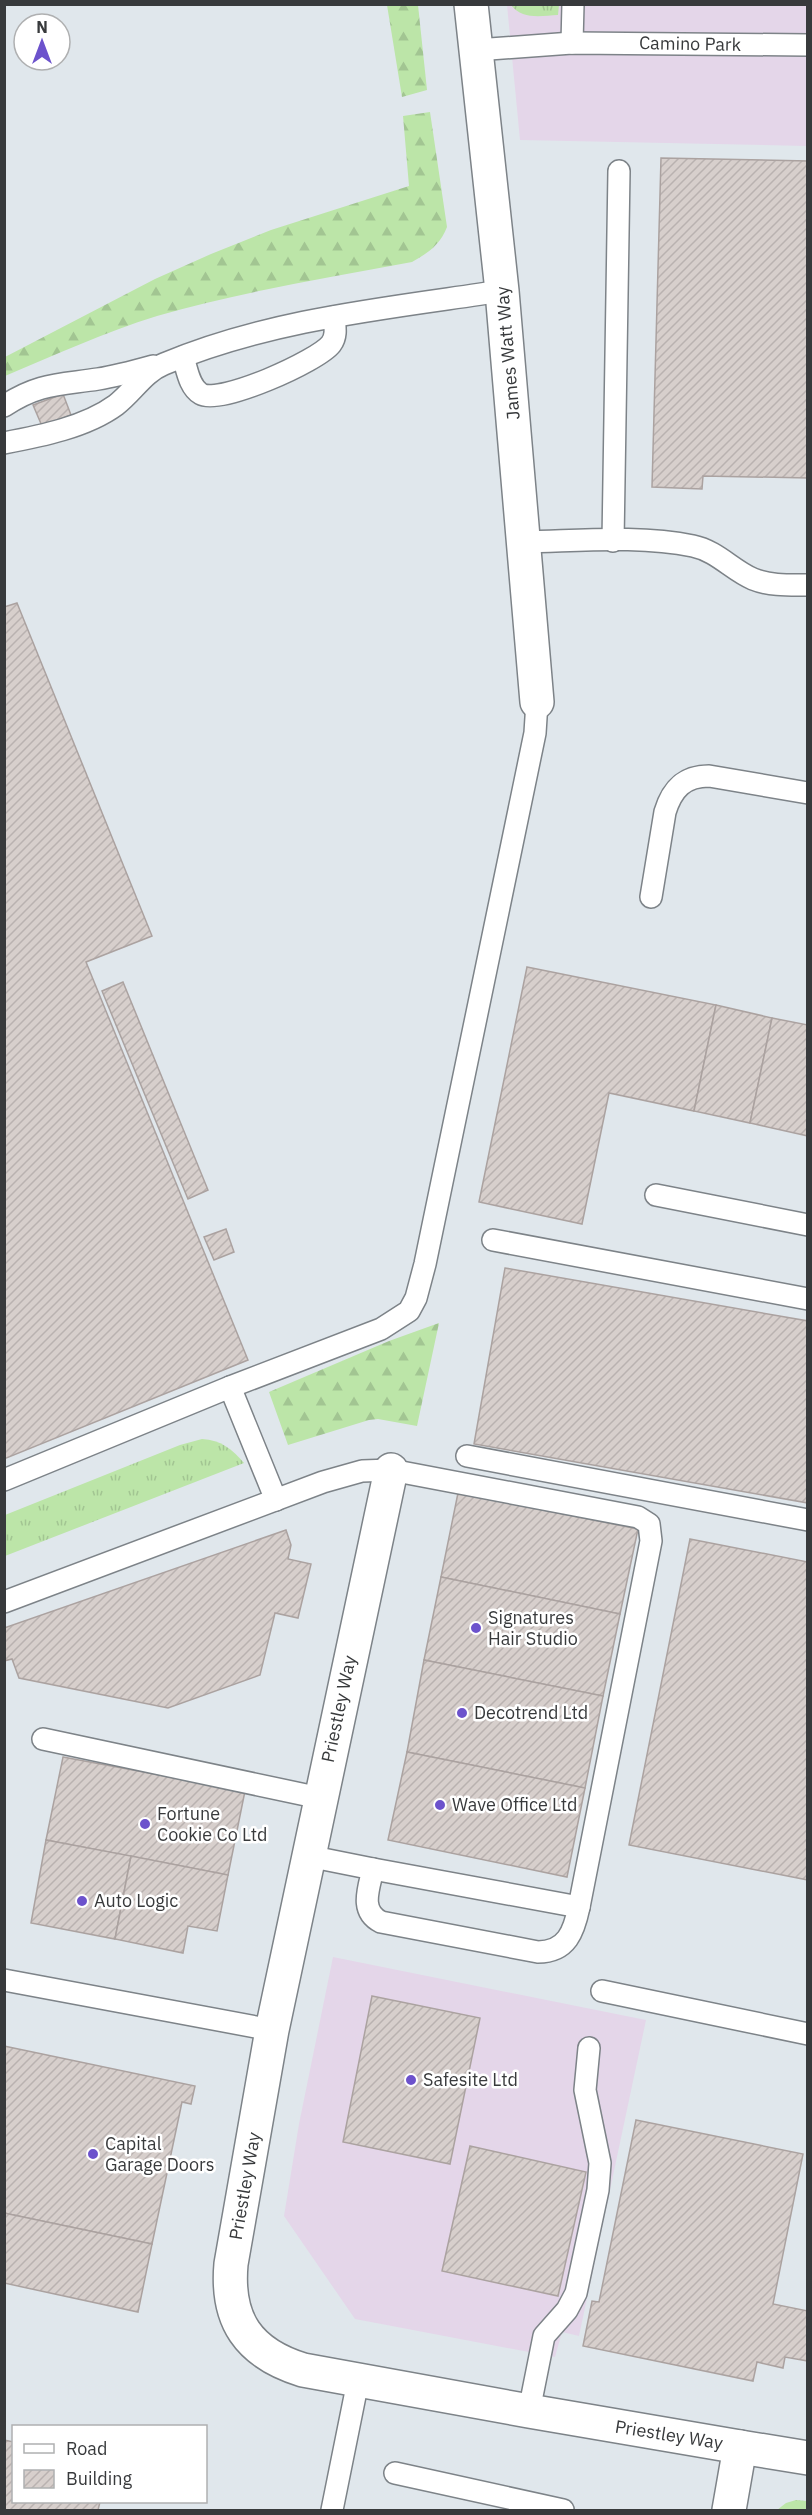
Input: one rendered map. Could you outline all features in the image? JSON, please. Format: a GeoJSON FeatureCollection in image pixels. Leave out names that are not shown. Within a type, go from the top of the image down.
{"type":"FeatureCollection","features":[{"type":"Feature","properties":{"kind":"street","name":"James Watt Way"},"geometry":{"type":"LineString","coordinates":[[471,4],[502,291],[537,702]]}},
{"type":"Feature","properties":{"kind":"street","name":"Priestley Way"},"geometry":{"type":"LineString","coordinates":[[391,1470],[272,2030],[231,2264],[232,2301],[238,2320],[246,2336],[265,2354],[296,2368],[358,2381],[740,2446],[729,2511]]}},
{"type":"Feature","properties":{"kind":"street"},"geometry":{"type":"LineString","coordinates":[[740,2446],[806,2451]]}},
{"type":"Feature","properties":{"kind":"lane"},"geometry":{"type":"LineString","coordinates":[[572,43],[573,4]]}},
{"type":"Feature","properties":{"kind":"lane","name":"Camino Park"},"geometry":{"type":"LineString","coordinates":[[476,50],[572,43],[807,45]]}},
{"type":"Feature","properties":{"kind":"lane"},"geometry":{"type":"LineString","coordinates":[[613,541],[619,171]]}},
{"type":"Feature","properties":{"kind":"lane"},"geometry":{"type":"LineString","coordinates":[[4,443],[45,434],[99,415],[122,399],[149,373],[163,364],[251,334],[334,317],[502,291]]}},
{"type":"Feature","properties":{"kind":"lane"},"geometry":{"type":"LineString","coordinates":[[183,357],[190,380],[198,392],[207,397],[227,395],[302,363],[326,349],[334,339],[334,317]]}},
{"type":"Feature","properties":{"kind":"lane"},"geometry":{"type":"LineString","coordinates":[[4,406],[31,391],[50,384],[122,375],[183,357]]}},
{"type":"Feature","properties":{"kind":"lane"},"geometry":{"type":"LineString","coordinates":[[524,542],[663,542],[695,546],[719,556],[754,579],[780,584],[807,585]]}},
{"type":"Feature","properties":{"kind":"lane"},"geometry":{"type":"LineString","coordinates":[[4,1480],[381,1329],[409,1311],[416,1298],[535,733],[537,702]]}},
{"type":"Feature","properties":{"kind":"lane"},"geometry":{"type":"LineString","coordinates":[[651,897],[665,812],[679,784],[693,777],[709,776],[807,793]]}},
{"type":"Feature","properties":{"kind":"lane"},"geometry":{"type":"LineString","coordinates":[[656,1195],[807,1225]]}},
{"type":"Feature","properties":{"kind":"lane"},"geometry":{"type":"LineString","coordinates":[[493,1240],[807,1299]]}},
{"type":"Feature","properties":{"kind":"lane"},"geometry":{"type":"LineString","coordinates":[[230,1388],[276,1500]]}},
{"type":"Feature","properties":{"kind":"lane"},"geometry":{"type":"LineString","coordinates":[[467,1456],[807,1520]]}},
{"type":"Feature","properties":{"kind":"lane"},"geometry":{"type":"LineString","coordinates":[[4,1602],[337,1477],[362,1471],[391,1470],[638,1517],[651,1528],[651,1541],[575,1927],[569,1939],[551,1951],[532,1952],[381,1922],[370,1916],[367,1906],[373,1869]]}},
{"type":"Feature","properties":{"kind":"lane"},"geometry":{"type":"LineString","coordinates":[[43,1739],[320,1798]]}},
{"type":"Feature","properties":{"kind":"lane"},"geometry":{"type":"LineString","coordinates":[[308,1856],[579,1907]]}},
{"type":"Feature","properties":{"kind":"lane"},"geometry":{"type":"LineString","coordinates":[[4,1980],[272,2030]]}},
{"type":"Feature","properties":{"kind":"lane"},"geometry":{"type":"LineString","coordinates":[[602,1991],[807,2034]]}},
{"type":"Feature","properties":{"kind":"lane"},"geometry":{"type":"LineString","coordinates":[[529,2411],[544,2336],[567,2310],[576,2292],[598,2190],[600,2163],[585,2090],[590,2048]]}},
{"type":"Feature","properties":{"kind":"lane"},"geometry":{"type":"LineString","coordinates":[[332,2511],[358,2381]]}},
{"type":"Feature","properties":{"kind":"lane"},"geometry":{"type":"LineString","coordinates":[[394,2473],[563,2511]]}},
{"type":"Feature","properties":{"kind":"shaded area"},"geometry":{"type":"Polygon","coordinates":[[[507,5],[807,5],[807,146],[520,140],[507,5]]]}},
{"type":"Feature","properties":{"kind":"shaded area"},"geometry":{"type":"Polygon","coordinates":[[[333,1957],[646,2020],[579,2336],[562,2332],[555,2357],[355,2319],[284,2216],[299,2124],[333,1957]]]}},
{"type":"Feature","properties":{"kind":"green space"},"geometry":{"type":"Polygon","coordinates":[[[387,5],[418,5],[427,90],[402,97],[387,5]]]}},
{"type":"Feature","properties":{"kind":"green space"},"geometry":{"type":"Polygon","coordinates":[[[511,5],[559,5],[558,15],[526,15],[515,10],[511,5]]]}},
{"type":"Feature","properties":{"kind":"green space"},"geometry":{"type":"Polygon","coordinates":[[[430,112],[447,227],[437,244],[418,259],[188,307],[99,336],[5,376],[5,357],[155,279],[271,230],[409,186],[403,116],[430,112]]]}},
{"type":"Feature","properties":{"kind":"green space"},"geometry":{"type":"Polygon","coordinates":[[[439,1323],[417,1426],[378,1419],[369,1420],[288,1445],[269,1392],[389,1341],[439,1323]]]}},
{"type":"Feature","properties":{"kind":"green space"},"geometry":{"type":"Polygon","coordinates":[[[202,1439],[226,1446],[244,1463],[5,1556],[5,1515],[180,1445],[202,1439]]]}},
{"type":"Feature","properties":{"kind":"green space"},"geometry":{"type":"Polygon","coordinates":[[[796,2500],[807,2501],[807,2510],[777,2510],[786,2503],[796,2500]]]}},
{"type":"Feature","properties":{"kind":"building"},"geometry":{"type":"Polygon","coordinates":[[[661,158],[808,161],[808,478],[703,476],[702,489],[652,487],[661,158]]]}},
{"type":"Feature","properties":{"kind":"building"},"geometry":{"type":"Polygon","coordinates":[[[63,394],[71,415],[42,426],[33,405],[63,394]]]}},
{"type":"Feature","properties":{"kind":"building"},"geometry":{"type":"Polygon","coordinates":[[[17,603],[152,936],[86,962],[248,1360],[4,1459],[4,607],[17,603]]]}},
{"type":"Feature","properties":{"kind":"building"},"geometry":{"type":"Polygon","coordinates":[[[527,967],[716,1005],[694,1111],[609,1093],[582,1224],[479,1202],[527,967]]]}},
{"type":"Feature","properties":{"kind":"building"},"geometry":{"type":"Polygon","coordinates":[[[123,982],[208,1190],[188,1199],[102,991],[123,982]]]}},
{"type":"Feature","properties":{"kind":"building"},"geometry":{"type":"Polygon","coordinates":[[[716,1005],[772,1018],[750,1123],[694,1111],[716,1005]]]}},
{"type":"Feature","properties":{"kind":"building"},"geometry":{"type":"Polygon","coordinates":[[[772,1018],[808,1025],[808,1136],[750,1123],[772,1018]]]}},
{"type":"Feature","properties":{"kind":"building"},"geometry":{"type":"Polygon","coordinates":[[[226,1229],[234,1252],[214,1260],[204,1237],[226,1229]]]}},
{"type":"Feature","properties":{"kind":"building"},"geometry":{"type":"Polygon","coordinates":[[[505,1268],[808,1321],[808,1503],[474,1444],[505,1268]]]}},
{"type":"Feature","properties":{"kind":"building"},"geometry":{"type":"Polygon","coordinates":[[[458,1493],[638,1529],[620,1614],[441,1577],[458,1493]]]}},
{"type":"Feature","properties":{"kind":"building"},"geometry":{"type":"Polygon","coordinates":[[[286,1530],[291,1545],[288,1559],[311,1564],[298,1618],[275,1613],[260,1675],[168,1708],[19,1678],[12,1659],[4,1661],[4,1628],[286,1530]]]}},
{"type":"Feature","properties":{"kind":"building"},"geometry":{"type":"Polygon","coordinates":[[[690,1539],[808,1562],[808,1880],[629,1845],[690,1539]]]}},
{"type":"Feature","properties":{"kind":"building"},"geometry":{"type":"Polygon","coordinates":[[[441,1577],[620,1614],[603,1696],[424,1660],[441,1577]]]}},
{"type":"Feature","properties":{"kind":"building"},"geometry":{"type":"Polygon","coordinates":[[[424,1660],[603,1696],[585,1788],[407,1752],[424,1660]]]}},
{"type":"Feature","properties":{"kind":"building"},"geometry":{"type":"Polygon","coordinates":[[[407,1752],[585,1788],[567,1877],[388,1840],[407,1752]]]}},
{"type":"Feature","properties":{"kind":"building"},"geometry":{"type":"Polygon","coordinates":[[[63,1757],[245,1791],[228,1875],[46,1840],[63,1757]]]}},
{"type":"Feature","properties":{"kind":"building"},"geometry":{"type":"Polygon","coordinates":[[[46,1840],[131,1856],[115,1939],[31,1923],[46,1840]]]}},
{"type":"Feature","properties":{"kind":"building"},"geometry":{"type":"Polygon","coordinates":[[[131,1856],[228,1875],[217,1931],[188,1926],[183,1953],[115,1939],[131,1856]]]}},
{"type":"Feature","properties":{"kind":"building","name":"Safesite Ltd"},"geometry":{"type":"Polygon","coordinates":[[[372,1996],[480,2018],[450,2164],[343,2142],[372,1996]]]}},
{"type":"Feature","properties":{"kind":"building"},"geometry":{"type":"Polygon","coordinates":[[[4,2046],[195,2086],[191,2104],[182,2102],[152,2244],[4,2213],[4,2046]]]}},
{"type":"Feature","properties":{"kind":"building"},"geometry":{"type":"Polygon","coordinates":[[[636,2120],[803,2154],[773,2304],[808,2311],[808,2361],[785,2357],[783,2368],[757,2362],[753,2381],[583,2346],[592,2301],[599,2302],[636,2120]]]}},
{"type":"Feature","properties":{"kind":"building"},"geometry":{"type":"Polygon","coordinates":[[[470,2146],[586,2172],[558,2296],[442,2271],[470,2146]]]}},
{"type":"Feature","properties":{"kind":"building"},"geometry":{"type":"Polygon","coordinates":[[[4,2213],[152,2244],[138,2312],[4,2283],[4,2213]]]}},
{"type":"Feature","properties":{"kind":"building"},"geometry":{"type":"Polygon","coordinates":[[[4,2440],[12,2442],[12,2503],[100,2503],[98,2510],[4,2510],[4,2440]]]}},
{"type":"Feature","properties":{"kind":"place","name":"Signatures Hair Studio"},"geometry":{"type":"Point","coordinates":[476,1628]}},
{"type":"Feature","properties":{"kind":"place","name":"Decotrend Ltd"},"geometry":{"type":"Point","coordinates":[462,1713]}},
{"type":"Feature","properties":{"kind":"place","name":"Wave Office Ltd"},"geometry":{"type":"Point","coordinates":[440,1805]}},
{"type":"Feature","properties":{"kind":"place","name":"Fortune Cookie Co Ltd"},"geometry":{"type":"Point","coordinates":[145,1824]}},
{"type":"Feature","properties":{"kind":"place","name":"Auto Logic"},"geometry":{"type":"Point","coordinates":[82,1901]}},
{"type":"Feature","properties":{"kind":"place","name":"Safesite Ltd"},"geometry":{"type":"Point","coordinates":[411,2080]}},
{"type":"Feature","properties":{"kind":"place","name":"Capital Garage Doors"},"geometry":{"type":"Point","coordinates":[93,2154]}}]}
